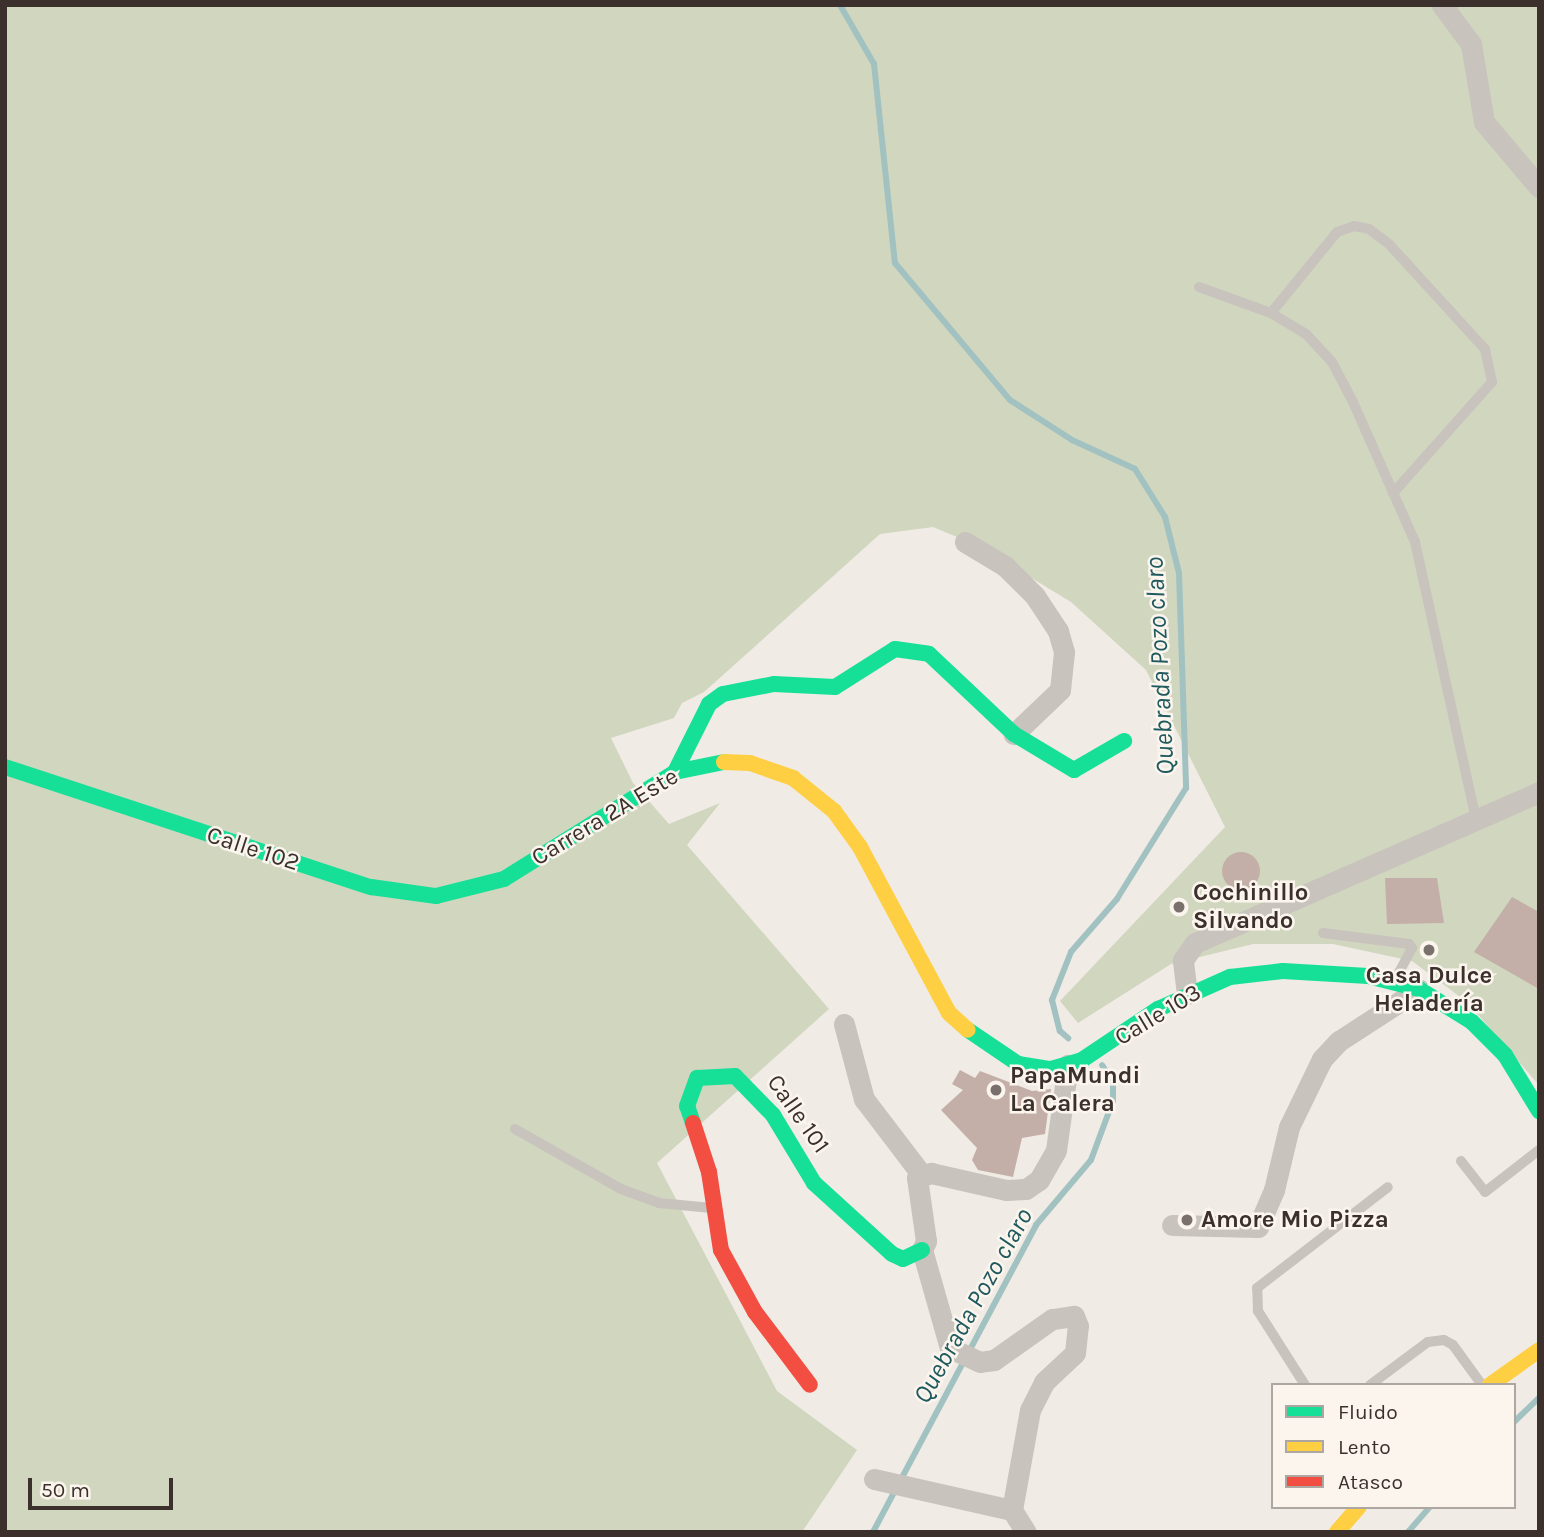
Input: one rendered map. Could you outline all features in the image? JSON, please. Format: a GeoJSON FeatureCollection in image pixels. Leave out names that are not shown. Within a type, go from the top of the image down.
{"type":"FeatureCollection","features":[{"type":"Feature","properties":{"kind":"main road"},"geometry":{"type":"LineString","coordinates":[[675,772],[709,704],[723,695],[774,684],[835,687],[895,649],[929,654],[1014,734],[1074,770],[1124,741]]}},
{"type":"Feature","properties":{"kind":"main road","name":"Carrera 2A Este"},"geometry":{"type":"LineString","coordinates":[[504,878],[675,772],[712,761],[750,763]]}},
{"type":"Feature","properties":{"kind":"main road","name":"Calle 103"},"geometry":{"type":"LineString","coordinates":[[750,763],[793,778],[848,828],[929,983],[967,1032],[1018,1065],[1042,1069],[1068,1065],[1187,994],[1263,972],[1394,981],[1419,989],[1490,1037],[1539,1111]]}},
{"type":"Feature","properties":{"kind":"main road","name":"Calle 102"},"geometry":{"type":"LineString","coordinates":[[5,767],[371,887],[436,896],[472,891],[504,878]]}},
{"type":"Feature","properties":{"kind":"main road","name":"Calle 101"},"geometry":{"type":"LineString","coordinates":[[810,1385],[755,1312],[727,1260],[712,1208],[709,1172],[687,1097],[697,1078],[716,1073],[735,1076],[757,1093],[814,1183],[883,1246],[903,1259],[922,1250]]}},
{"type":"Feature","properties":{"kind":"main road"},"geometry":{"type":"LineString","coordinates":[[1493,1383],[1539,1350]]}},
{"type":"Feature","properties":{"kind":"main road"},"geometry":{"type":"LineString","coordinates":[[1337,1532],[1357,1509]]}},
{"type":"Feature","properties":{"kind":"street"},"geometry":{"type":"LineString","coordinates":[[1442,5],[1471,44],[1484,122],[1539,187]]}},
{"type":"Feature","properties":{"kind":"street"},"geometry":{"type":"LineString","coordinates":[[965,542],[1005,566],[1035,596],[1064,652],[1060,690],[1014,734]]}},
{"type":"Feature","properties":{"kind":"street"},"geometry":{"type":"LineString","coordinates":[[1187,994],[1183,960],[1195,943],[1539,792]]}},
{"type":"Feature","properties":{"kind":"street"},"geometry":{"type":"LineString","coordinates":[[1172,1226],[1258,1227],[1274,1190],[1289,1127],[1322,1059],[1339,1041],[1419,989]]}},
{"type":"Feature","properties":{"kind":"street"},"geometry":{"type":"LineString","coordinates":[[844,1024],[864,1099],[922,1175],[1006,1190],[1026,1189],[1039,1180],[1056,1150],[1068,1065]]}},
{"type":"Feature","properties":{"kind":"street"},"geometry":{"type":"LineString","coordinates":[[922,1175],[916,1185],[925,1232],[922,1250],[943,1338],[962,1355],[994,1360],[1052,1319],[1074,1316],[1078,1326],[1075,1353],[1044,1382],[1030,1410],[1012,1510],[1026,1532]]}},
{"type":"Feature","properties":{"kind":"street"},"geometry":{"type":"LineString","coordinates":[[879,1481],[1012,1510]]}},
{"type":"Feature","properties":{"kind":"lane"},"geometry":{"type":"LineString","coordinates":[[1271,313],[1337,232],[1354,226],[1369,229],[1389,244],[1485,349],[1492,382],[1393,493]]}},
{"type":"Feature","properties":{"kind":"lane"},"geometry":{"type":"LineString","coordinates":[[1199,287],[1271,313],[1306,334],[1332,362],[1415,542],[1476,820]]}},
{"type":"Feature","properties":{"kind":"lane"},"geometry":{"type":"LineString","coordinates":[[1323,933],[1409,943],[1412,948],[1394,981]]}},
{"type":"Feature","properties":{"kind":"lane"},"geometry":{"type":"LineString","coordinates":[[515,1129],[621,1189],[659,1203],[712,1208]]}},
{"type":"Feature","properties":{"kind":"lane"},"geometry":{"type":"LineString","coordinates":[[1461,1161],[1485,1192],[1539,1150]]}},
{"type":"Feature","properties":{"kind":"lane"},"geometry":{"type":"LineString","coordinates":[[1304,1383],[1258,1311],[1257,1288],[1388,1187]]}},
{"type":"Feature","properties":{"kind":"lane"},"geometry":{"type":"LineString","coordinates":[[1373,1383],[1428,1342],[1444,1340],[1453,1345],[1481,1383]]}},
{"type":"Feature","properties":{"kind":"green space"},"geometry":{"type":"Polygon","coordinates":[[[5,5],[1539,5],[1539,1085],[1467,1002],[1412,961],[1333,944],[1253,944],[1171,964],[1078,1023],[1060,1001],[1225,827],[1146,670],[1071,602],[981,547],[933,527],[880,534],[704,692],[682,703],[674,718],[611,738],[633,783],[669,824],[720,803],[687,845],[829,1009],[657,1163],[777,1391],[857,1450],[802,1532],[5,1532],[5,5]]]}},
{"type":"Feature","properties":{"kind":"building"},"geometry":{"type":"Polygon","coordinates":[[[1241,852],[1255,857],[1260,871],[1255,885],[1241,890],[1227,885],[1222,871],[1227,857],[1241,852]]]}},
{"type":"Feature","properties":{"kind":"building"},"geometry":{"type":"Polygon","coordinates":[[[1385,878],[1437,878],[1444,923],[1387,924],[1385,878]]]}},
{"type":"Feature","properties":{"kind":"building"},"geometry":{"type":"Polygon","coordinates":[[[1512,897],[1539,912],[1539,989],[1474,952],[1512,897]]]}},
{"type":"Feature","properties":{"kind":"building"},"geometry":{"type":"Polygon","coordinates":[[[960,1070],[975,1078],[980,1071],[1032,1091],[1051,1089],[1045,1134],[1022,1138],[1013,1177],[978,1170],[972,1160],[977,1148],[941,1110],[963,1090],[952,1084],[960,1070]]]}},
{"type":"Feature","properties":{"kind":"waterway","name":"Quebrada Pozo claro"},"geometry":{"type":"LineString","coordinates":[[840,5],[874,64],[895,263],[1010,400],[1072,440],[1135,469],[1165,517],[1179,573],[1186,788],[1117,899],[1071,952],[1052,1000],[1060,1031],[1068,1038]]}},
{"type":"Feature","properties":{"kind":"waterway","name":"Quebrada Pozo claro"},"geometry":{"type":"LineString","coordinates":[[873,1532],[1036,1225],[1091,1160],[1113,1101],[1113,1082],[1102,1065]]}},
{"type":"Feature","properties":{"kind":"waterway"},"geometry":{"type":"LineString","coordinates":[[1516,1420],[1539,1398]]}},
{"type":"Feature","properties":{"kind":"waterway"},"geometry":{"type":"LineString","coordinates":[[1408,1532],[1428,1509]]}},
{"type":"Feature","properties":{"kind":"traffic: fast"},"geometry":{"type":"LineString","coordinates":[[675,772],[709,704],[723,694],[774,684],[835,687],[895,649],[929,654],[1014,734],[1074,770],[1124,741]]}},
{"type":"Feature","properties":{"kind":"traffic: fast"},"geometry":{"type":"LineString","coordinates":[[5,767],[371,887],[436,896],[504,879],[675,772],[724,762]]}},
{"type":"Feature","properties":{"kind":"traffic: fast"},"geometry":{"type":"LineString","coordinates":[[968,1030],[1018,1064],[1051,1069],[1082,1060],[1158,1009],[1230,977],[1283,971],[1368,976],[1419,989],[1472,1022],[1505,1055],[1539,1111]]}},
{"type":"Feature","properties":{"kind":"traffic: fast"},"geometry":{"type":"LineString","coordinates":[[693,1123],[687,1106],[697,1078],[735,1076],[773,1115],[814,1183],[892,1254],[903,1259],[922,1250]]}},
{"type":"Feature","properties":{"kind":"traffic: slow"},"geometry":{"type":"LineString","coordinates":[[724,762],[750,763],[793,778],[834,811],[860,847],[949,1013],[968,1030]]}},
{"type":"Feature","properties":{"kind":"traffic: slow"},"geometry":{"type":"LineString","coordinates":[[1493,1383],[1539,1350]]}},
{"type":"Feature","properties":{"kind":"traffic: slow"},"geometry":{"type":"LineString","coordinates":[[1337,1532],[1357,1509]]}},
{"type":"Feature","properties":{"kind":"traffic: jam"},"geometry":{"type":"LineString","coordinates":[[693,1123],[709,1172],[721,1250],[755,1312],[810,1385]]}},
{"type":"Feature","properties":{"kind":"place","name":"Cochinillo Silvando"},"geometry":{"type":"Point","coordinates":[1179,907]}},
{"type":"Feature","properties":{"kind":"place","name":"Casa Dulce Heladería"},"geometry":{"type":"Point","coordinates":[1429,950]}},
{"type":"Feature","properties":{"kind":"place","name":"PapaMundi La Calera"},"geometry":{"type":"Point","coordinates":[996,1090]}},
{"type":"Feature","properties":{"kind":"place","name":"Amore Mio Pizza"},"geometry":{"type":"Point","coordinates":[1187,1220]}}]}
